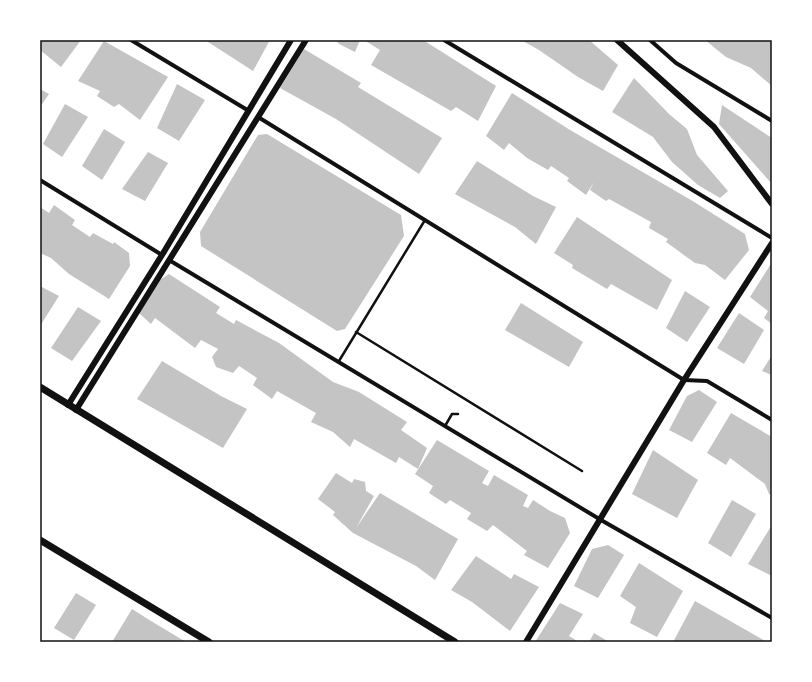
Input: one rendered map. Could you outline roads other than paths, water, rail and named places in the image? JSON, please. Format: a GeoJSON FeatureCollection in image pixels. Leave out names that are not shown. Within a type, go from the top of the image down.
{"type":"FeatureCollection","features":[{"type":"Feature","properties":{"kind":"main road"},"geometry":{"type":"LineString","coordinates":[[40,387],[455,642]]}},
{"type":"Feature","properties":{"kind":"main road"},"geometry":{"type":"LineString","coordinates":[[40,540],[209,642]]}},
{"type":"Feature","properties":{"kind":"main road"},"geometry":{"type":"LineString","coordinates":[[401,609],[448,642]]}},
{"type":"Feature","properties":{"kind":"street"},"geometry":{"type":"LineString","coordinates":[[131,40],[249,111],[684,380],[707,381],[772,420]]}},
{"type":"Feature","properties":{"kind":"street"},"geometry":{"type":"LineString","coordinates":[[68,405],[162,255],[291,40]]}},
{"type":"Feature","properties":{"kind":"street"},"geometry":{"type":"LineString","coordinates":[[76,410],[306,40]]}},
{"type":"Feature","properties":{"kind":"street"},"geometry":{"type":"LineString","coordinates":[[444,40],[772,238]]}},
{"type":"Feature","properties":{"kind":"street"},"geometry":{"type":"LineString","coordinates":[[617,40],[714,128],[772,204]]}},
{"type":"Feature","properties":{"kind":"street"},"geometry":{"type":"LineString","coordinates":[[650,40],[676,63],[772,121]]}},
{"type":"Feature","properties":{"kind":"street"},"geometry":{"type":"LineString","coordinates":[[40,180],[169,260],[601,520],[772,618]]}},
{"type":"Feature","properties":{"kind":"street"},"geometry":{"type":"LineString","coordinates":[[526,642],[601,520],[684,380],[772,243]]}},
{"type":"Feature","properties":{"kind":"lane"},"geometry":{"type":"LineString","coordinates":[[339,361],[425,220]]}},
{"type":"Feature","properties":{"kind":"lane"},"geometry":{"type":"LineString","coordinates":[[356,332],[582,471]]}},
{"type":"Feature","properties":{"kind":"lane"},"geometry":{"type":"LineString","coordinates":[[444,426],[452,414],[458,414]]}}]}
